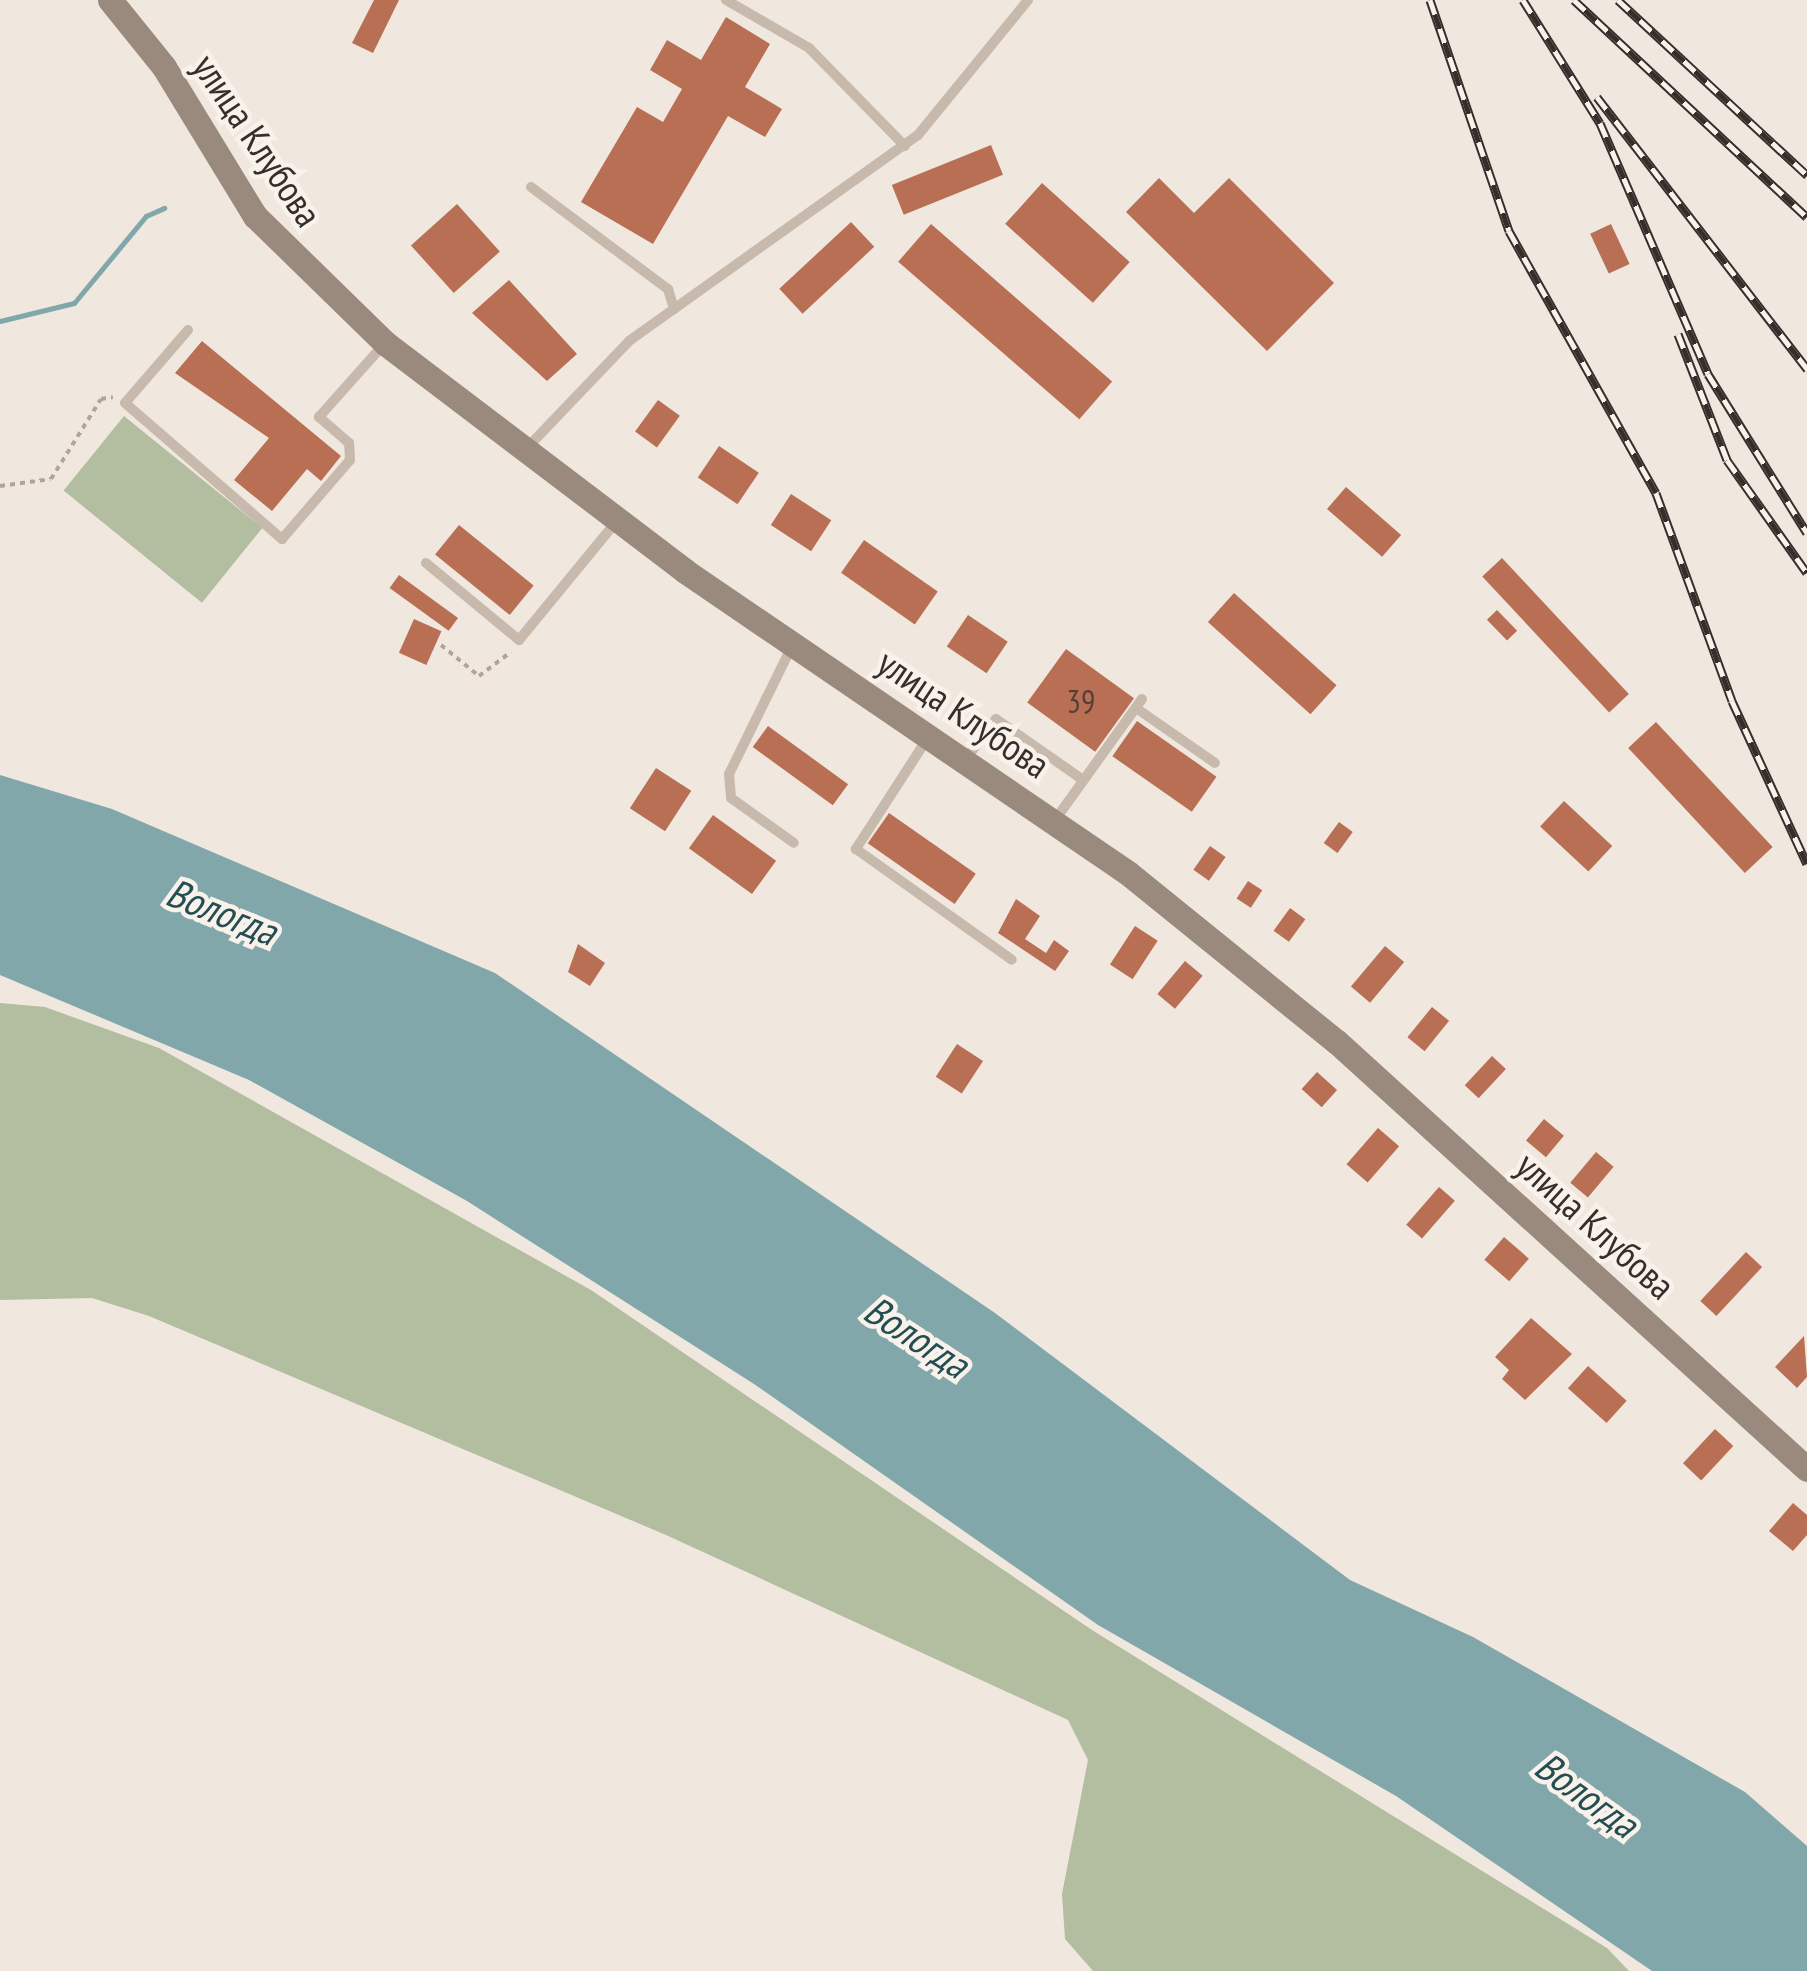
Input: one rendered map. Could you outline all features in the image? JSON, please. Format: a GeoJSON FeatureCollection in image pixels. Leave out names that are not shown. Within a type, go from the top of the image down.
{"type":"FeatureCollection","features":[{"type":"Feature","properties":{"kind":"main road","name":"улица Клубова"},"geometry":{"type":"LineString","coordinates":[[110,0],[164,67],[256,216],[385,343],[617,522],[1055,820],[1337,1042],[1807,1469]]}},
{"type":"Feature","properties":{"kind":"lane"},"geometry":{"type":"LineString","coordinates":[[726,0],[809,48],[905,146]]}},
{"type":"Feature","properties":{"kind":"lane"},"geometry":{"type":"LineString","coordinates":[[525,451],[629,341],[905,146],[1028,0]]}},
{"type":"Feature","properties":{"kind":"lane"},"geometry":{"type":"LineString","coordinates":[[531,187],[668,289],[674,309]]}},
{"type":"Feature","properties":{"kind":"lane"},"geometry":{"type":"LineString","coordinates":[[188,330],[125,403],[282,539],[350,460],[348,443],[318,418],[385,343]]}},
{"type":"Feature","properties":{"kind":"lane"},"geometry":{"type":"LineString","coordinates":[[426,563],[519,640],[617,522]]}},
{"type":"Feature","properties":{"kind":"lane"},"geometry":{"type":"LineString","coordinates":[[794,643],[730,774],[732,798],[794,843]]}},
{"type":"Feature","properties":{"kind":"lane"},"geometry":{"type":"LineString","coordinates":[[1055,820],[1139,704],[1215,763]]}},
{"type":"Feature","properties":{"kind":"lane"},"geometry":{"type":"LineString","coordinates":[[966,760],[996,719],[1084,780]]}},
{"type":"Feature","properties":{"kind":"lane"},"geometry":{"type":"LineString","coordinates":[[930,736],[856,849],[1012,960]]}},
{"type":"Feature","properties":{"kind":"path"},"geometry":{"type":"LineString","coordinates":[[0,486],[50,479],[101,399],[133,394]]}},
{"type":"Feature","properties":{"kind":"path"},"geometry":{"type":"LineString","coordinates":[[441,645],[479,676],[502,666],[519,640]]}},
{"type":"Feature","properties":{"kind":"green space"},"geometry":{"type":"Polygon","coordinates":[[[124,416],[262,528],[202,603],[64,491],[124,416]]]}},
{"type":"Feature","properties":{"kind":"green space"},"geometry":{"type":"Polygon","coordinates":[[[0,1003],[45,1007],[159,1048],[591,1290],[1092,1630],[1607,1948],[1629,1971],[1093,1971],[1065,1939],[1062,1894],[1088,1760],[1068,1720],[666,1535],[149,1316],[92,1298],[0,1300],[0,1003]]]}},
{"type":"Feature","properties":{"kind":"water","name":"Вологда"},"geometry":{"type":"Polygon","coordinates":[[[0,775],[112,809],[495,973],[995,1313],[1350,1580],[1473,1637],[1745,1792],[1807,1846],[1807,1971],[1652,1971],[1396,1796],[1098,1625],[754,1384],[467,1201],[249,1080],[0,975],[0,775]]]}},
{"type":"Feature","properties":{"kind":"building"},"geometry":{"type":"Polygon","coordinates":[[[374,0],[399,0],[373,53],[352,43],[374,0]]]}},
{"type":"Feature","properties":{"kind":"building"},"geometry":{"type":"Polygon","coordinates":[[[726,17],[770,44],[745,87],[782,109],[765,137],[728,116],[653,244],[581,202],[637,107],[663,122],[682,89],[650,70],[667,40],[701,60],[726,17]]]}},
{"type":"Feature","properties":{"kind":"building"},"geometry":{"type":"Polygon","coordinates":[[[991,145],[1003,175],[904,215],[892,185],[991,145]]]}},
{"type":"Feature","properties":{"kind":"building"},"geometry":{"type":"Polygon","coordinates":[[[1159,178],[1194,213],[1229,178],[1334,283],[1267,351],[1126,212],[1159,178]]]}},
{"type":"Feature","properties":{"kind":"building"},"geometry":{"type":"Polygon","coordinates":[[[1042,183],[1130,262],[1093,303],[1005,224],[1042,183]]]}},
{"type":"Feature","properties":{"kind":"building"},"geometry":{"type":"Polygon","coordinates":[[[457,204],[500,252],[454,293],[411,245],[457,204]]]}},
{"type":"Feature","properties":{"kind":"building"},"geometry":{"type":"Polygon","coordinates":[[[851,222],[874,247],[803,314],[779,289],[851,222]]]}},
{"type":"Feature","properties":{"kind":"building"},"geometry":{"type":"Polygon","coordinates":[[[931,224],[1112,381],[1079,419],[898,262],[931,224]]]}},
{"type":"Feature","properties":{"kind":"building"},"geometry":{"type":"Polygon","coordinates":[[[1611,224],[1630,264],[1609,274],[1590,234],[1611,224]]]}},
{"type":"Feature","properties":{"kind":"building"},"geometry":{"type":"Polygon","coordinates":[[[509,280],[577,354],[547,381],[472,313],[509,280]]]}},
{"type":"Feature","properties":{"kind":"building"},"geometry":{"type":"Polygon","coordinates":[[[202,341],[341,456],[321,481],[307,469],[272,511],[234,480],[269,438],[175,373],[202,341]]]}},
{"type":"Feature","properties":{"kind":"building"},"geometry":{"type":"Polygon","coordinates":[[[658,400],[680,416],[657,447],[635,432],[658,400]]]}},
{"type":"Feature","properties":{"kind":"building"},"geometry":{"type":"Polygon","coordinates":[[[719,446],[759,473],[738,504],[698,478],[719,446]]]}},
{"type":"Feature","properties":{"kind":"building"},"geometry":{"type":"Polygon","coordinates":[[[1346,487],[1401,535],[1382,557],[1327,509],[1346,487]]]}},
{"type":"Feature","properties":{"kind":"building"},"geometry":{"type":"Polygon","coordinates":[[[791,494],[831,520],[811,551],[771,525],[791,494]]]}},
{"type":"Feature","properties":{"kind":"building"},"geometry":{"type":"Polygon","coordinates":[[[459,525],[534,585],[510,615],[435,555],[459,525]]]}},
{"type":"Feature","properties":{"kind":"building"},"geometry":{"type":"Polygon","coordinates":[[[864,540],[938,592],[915,624],[841,573],[864,540]]]}},
{"type":"Feature","properties":{"kind":"building"},"geometry":{"type":"Polygon","coordinates":[[[1502,558],[1629,694],[1609,712],[1482,576],[1502,558]]]}},
{"type":"Feature","properties":{"kind":"building"},"geometry":{"type":"Polygon","coordinates":[[[399,575],[458,618],[449,631],[390,588],[399,575]]]}},
{"type":"Feature","properties":{"kind":"building"},"geometry":{"type":"Polygon","coordinates":[[[1234,593],[1337,685],[1310,714],[1208,622],[1234,593]]]}},
{"type":"Feature","properties":{"kind":"building"},"geometry":{"type":"Polygon","coordinates":[[[1497,610],[1517,631],[1507,641],[1487,620],[1497,610]]]}},
{"type":"Feature","properties":{"kind":"building"},"geometry":{"type":"Polygon","coordinates":[[[968,615],[1008,642],[987,673],[947,647],[968,615]]]}},
{"type":"Feature","properties":{"kind":"building"},"geometry":{"type":"Polygon","coordinates":[[[414,619],[441,631],[426,665],[399,653],[414,619]]]}},
{"type":"Feature","properties":{"kind":"building"},"geometry":{"type":"Polygon","coordinates":[[[1066,649],[1134,698],[1095,752],[1027,702],[1066,649]]]}},
{"type":"Feature","properties":{"kind":"building"},"geometry":{"type":"Polygon","coordinates":[[[1137,721],[1216,777],[1192,812],[1112,756],[1137,721]]]}},
{"type":"Feature","properties":{"kind":"building"},"geometry":{"type":"Polygon","coordinates":[[[1656,722],[1773,847],[1745,873],[1628,748],[1656,722]]]}},
{"type":"Feature","properties":{"kind":"building"},"geometry":{"type":"Polygon","coordinates":[[[768,726],[848,784],[833,805],[753,747],[768,726]]]}},
{"type":"Feature","properties":{"kind":"building"},"geometry":{"type":"Polygon","coordinates":[[[656,768],[691,791],[665,831],[630,808],[656,768]]]}},
{"type":"Feature","properties":{"kind":"building"},"geometry":{"type":"Polygon","coordinates":[[[1564,801],[1612,846],[1588,872],[1540,827],[1564,801]]]}},
{"type":"Feature","properties":{"kind":"building"},"geometry":{"type":"Polygon","coordinates":[[[889,813],[976,874],[955,904],[868,843],[889,813]]]}},
{"type":"Feature","properties":{"kind":"building"},"geometry":{"type":"Polygon","coordinates":[[[713,815],[776,861],[752,894],[689,848],[713,815]]]}},
{"type":"Feature","properties":{"kind":"building"},"geometry":{"type":"Polygon","coordinates":[[[1339,822],[1353,832],[1337,853],[1324,843],[1339,822]]]}},
{"type":"Feature","properties":{"kind":"building"},"geometry":{"type":"Polygon","coordinates":[[[1210,846],[1226,857],[1209,881],[1193,870],[1210,846]]]}},
{"type":"Feature","properties":{"kind":"building"},"geometry":{"type":"Polygon","coordinates":[[[1248,881],[1262,890],[1251,908],[1237,899],[1248,881]]]}},
{"type":"Feature","properties":{"kind":"building"},"geometry":{"type":"Polygon","coordinates":[[[1016,899],[1040,916],[1025,939],[1046,953],[1054,940],[1069,951],[1055,971],[998,933],[1016,899]]]}},
{"type":"Feature","properties":{"kind":"building"},"geometry":{"type":"Polygon","coordinates":[[[1290,908],[1305,919],[1289,942],[1274,931],[1290,908]]]}},
{"type":"Feature","properties":{"kind":"building"},"geometry":{"type":"Polygon","coordinates":[[[1135,926],[1158,941],[1133,979],[1110,965],[1135,926]]]}},
{"type":"Feature","properties":{"kind":"building"},"geometry":{"type":"Polygon","coordinates":[[[578,944],[605,963],[590,986],[568,972],[578,944]]]}},
{"type":"Feature","properties":{"kind":"building"},"geometry":{"type":"Polygon","coordinates":[[[1385,946],[1404,962],[1370,1003],[1351,987],[1385,946]]]}},
{"type":"Feature","properties":{"kind":"building"},"geometry":{"type":"Polygon","coordinates":[[[1185,961],[1203,976],[1175,1009],[1157,994],[1185,961]]]}},
{"type":"Feature","properties":{"kind":"building"},"geometry":{"type":"Polygon","coordinates":[[[1432,1007],[1449,1021],[1425,1051],[1407,1037],[1432,1007]]]}},
{"type":"Feature","properties":{"kind":"building"},"geometry":{"type":"Polygon","coordinates":[[[957,1044],[983,1061],[962,1094],[936,1077],[957,1044]]]}},
{"type":"Feature","properties":{"kind":"building"},"geometry":{"type":"Polygon","coordinates":[[[1492,1056],[1506,1069],[1479,1098],[1465,1085],[1492,1056]]]}},
{"type":"Feature","properties":{"kind":"building"},"geometry":{"type":"Polygon","coordinates":[[[1317,1072],[1337,1090],[1322,1107],[1302,1089],[1317,1072]]]}},
{"type":"Feature","properties":{"kind":"building"},"geometry":{"type":"Polygon","coordinates":[[[1544,1119],[1564,1136],[1546,1157],[1526,1140],[1544,1119]]]}},
{"type":"Feature","properties":{"kind":"building"},"geometry":{"type":"Polygon","coordinates":[[[1378,1128],[1399,1146],[1368,1183],[1347,1164],[1378,1128]]]}},
{"type":"Feature","properties":{"kind":"building"},"geometry":{"type":"Polygon","coordinates":[[[1596,1152],[1614,1167],[1588,1197],[1570,1183],[1596,1152]]]}},
{"type":"Feature","properties":{"kind":"building"},"geometry":{"type":"Polygon","coordinates":[[[1439,1187],[1455,1201],[1422,1239],[1406,1225],[1439,1187]]]}},
{"type":"Feature","properties":{"kind":"building"},"geometry":{"type":"Polygon","coordinates":[[[1504,1237],[1529,1259],[1509,1281],[1484,1260],[1504,1237]]]}},
{"type":"Feature","properties":{"kind":"building"},"geometry":{"type":"Polygon","coordinates":[[[1746,1252],[1762,1267],[1716,1316],[1700,1301],[1746,1252]]]}},
{"type":"Feature","properties":{"kind":"building"},"geometry":{"type":"Polygon","coordinates":[[[1531,1318],[1572,1354],[1525,1400],[1502,1379],[1509,1370],[1495,1357],[1531,1318]]]}},
{"type":"Feature","properties":{"kind":"building"},"geometry":{"type":"Polygon","coordinates":[[[1804,1336],[1807,1377],[1797,1388],[1775,1367],[1804,1336]]]}},
{"type":"Feature","properties":{"kind":"building"},"geometry":{"type":"Polygon","coordinates":[[[1588,1366],[1627,1401],[1607,1423],[1568,1388],[1588,1366]]]}},
{"type":"Feature","properties":{"kind":"building"},"geometry":{"type":"Polygon","coordinates":[[[1715,1429],[1733,1446],[1701,1480],[1683,1463],[1715,1429]]]}},
{"type":"Feature","properties":{"kind":"building"},"geometry":{"type":"Polygon","coordinates":[[[1793,1503],[1807,1515],[1807,1535],[1793,1551],[1769,1531],[1793,1503]]]}},
{"type":"Feature","properties":{"kind":"waterway"},"geometry":{"type":"LineString","coordinates":[[0,321],[74,303],[146,216],[164,208]]}},
{"type":"Feature","properties":{"kind":"railway"},"geometry":{"type":"LineString","coordinates":[[1430,0],[1509,231],[1656,493],[1732,701],[1807,864]]}},
{"type":"Feature","properties":{"kind":"railway"},"geometry":{"type":"LineString","coordinates":[[1523,0],[1600,123],[1708,374],[1807,533]]}},
{"type":"Feature","properties":{"kind":"railway"},"geometry":{"type":"LineString","coordinates":[[1574,0],[1807,217]]}},
{"type":"Feature","properties":{"kind":"railway"},"geometry":{"type":"LineString","coordinates":[[1618,0],[1807,175]]}},
{"type":"Feature","properties":{"kind":"railway"},"geometry":{"type":"LineString","coordinates":[[1597,97],[1807,369]]}},
{"type":"Feature","properties":{"kind":"railway"},"geometry":{"type":"LineString","coordinates":[[1678,334],[1727,460],[1807,573]]}}]}
